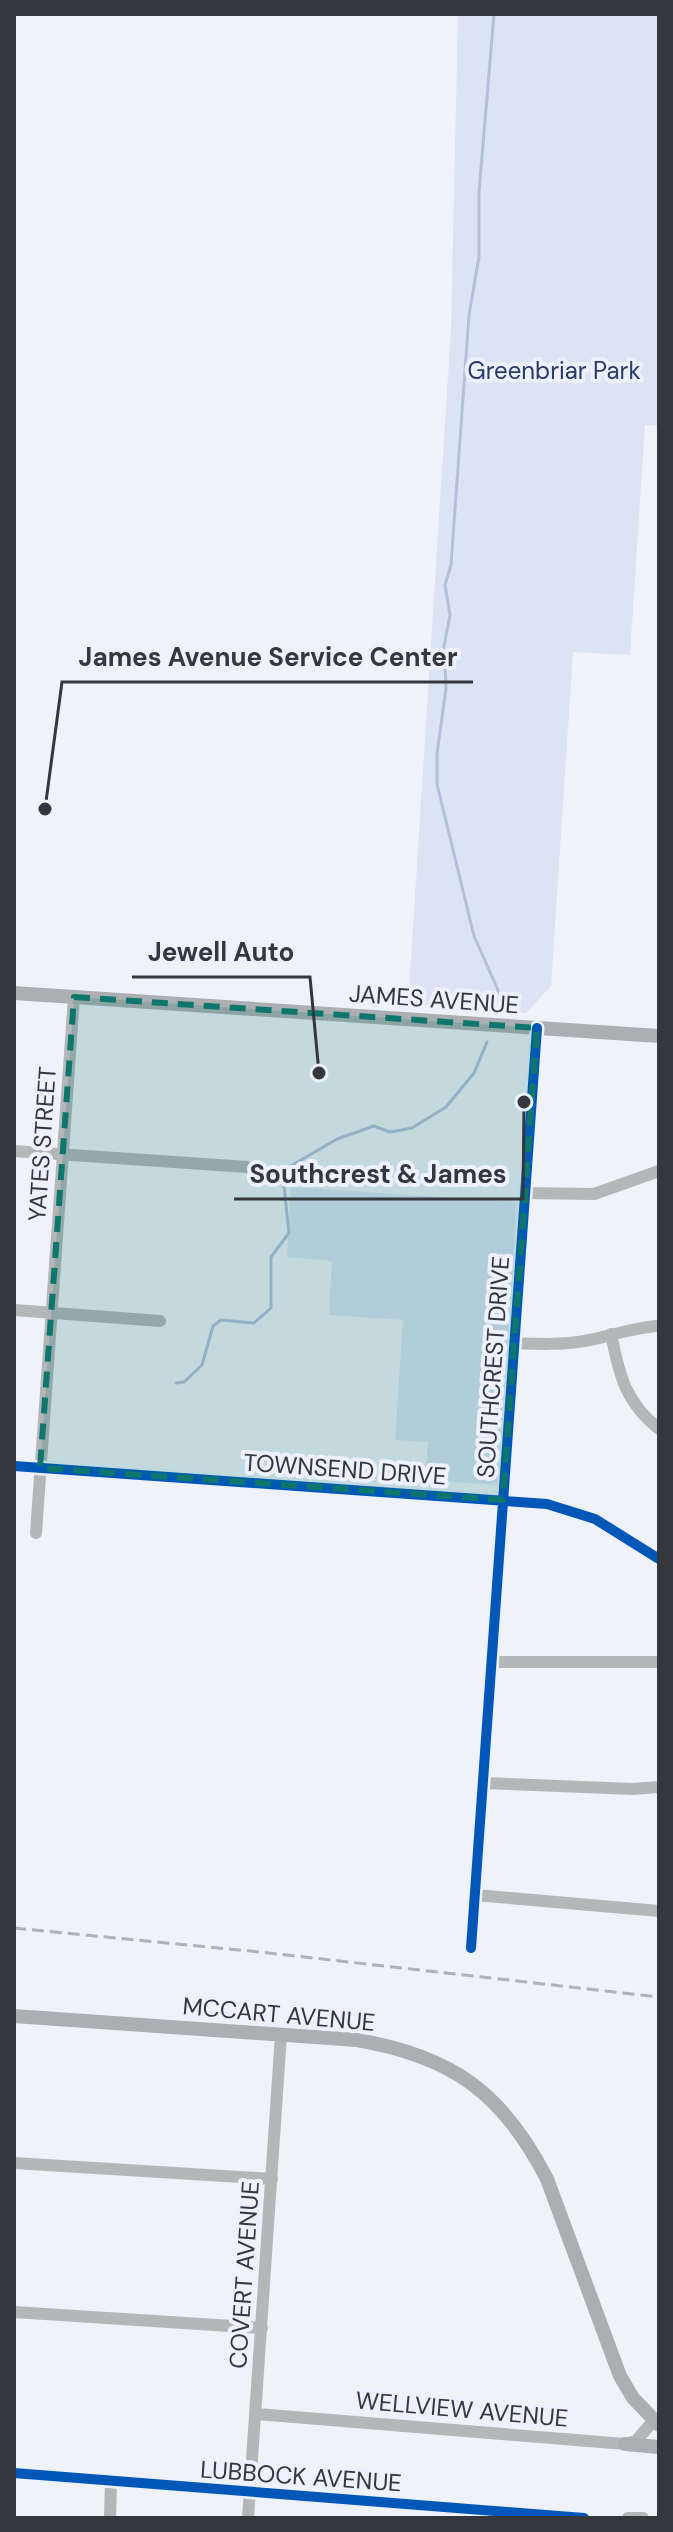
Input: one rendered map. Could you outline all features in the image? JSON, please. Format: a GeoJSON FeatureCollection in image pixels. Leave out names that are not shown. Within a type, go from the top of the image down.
{"type":"FeatureCollection","features":[{"type":"Feature","properties":{"kind":"main road","name":"JAMES AVENUE"},"geometry":{"type":"LineString","coordinates":[[14,993],[659,1036]]}},
{"type":"Feature","properties":{"kind":"main road","name":"MCCART AVENUE"},"geometry":{"type":"LineString","coordinates":[[14,2016],[331,2037],[402,2048],[450,2070],[481,2090],[519,2129],[547,2179],[620,2376],[633,2398],[656,2422]]}},
{"type":"Feature","properties":{"kind":"main road"},"geometry":{"type":"LineString","coordinates":[[625,2444],[659,2447]]}},
{"type":"Feature","properties":{"kind":"street","name":"YATES STREET"},"geometry":{"type":"LineString","coordinates":[[36,1533],[74,997]]}},
{"type":"Feature","properties":{"kind":"street","name":"SOUTHCREST DRIVE"},"geometry":{"type":"LineString","coordinates":[[471,1948],[537,1028]]}},
{"type":"Feature","properties":{"kind":"street"},"geometry":{"type":"LineString","coordinates":[[14,1151],[247,1167]]}},
{"type":"Feature","properties":{"kind":"street"},"geometry":{"type":"LineString","coordinates":[[526,1193],[594,1194],[659,1171]]}},
{"type":"Feature","properties":{"kind":"street"},"geometry":{"type":"LineString","coordinates":[[14,1310],[160,1321]]}},
{"type":"Feature","properties":{"kind":"street"},"geometry":{"type":"LineString","coordinates":[[515,1343],[586,1341],[659,1326]]}},
{"type":"Feature","properties":{"kind":"street"},"geometry":{"type":"LineString","coordinates":[[611,1334],[620,1375],[633,1404],[659,1429]]}},
{"type":"Feature","properties":{"kind":"street","name":"TOWNSEND DRIVE"},"geometry":{"type":"LineString","coordinates":[[14,1466],[547,1504],[595,1519],[659,1559]]}},
{"type":"Feature","properties":{"kind":"street"},"geometry":{"type":"LineString","coordinates":[[491,1662],[659,1662]]}},
{"type":"Feature","properties":{"kind":"street"},"geometry":{"type":"LineString","coordinates":[[483,1783],[633,1789],[659,1787]]}},
{"type":"Feature","properties":{"kind":"street"},"geometry":{"type":"LineString","coordinates":[[475,1895],[659,1911]]}},
{"type":"Feature","properties":{"kind":"street","name":"COVERT AVENUE"},"geometry":{"type":"LineString","coordinates":[[248,2518],[281,2035]]}},
{"type":"Feature","properties":{"kind":"street"},"geometry":{"type":"LineString","coordinates":[[14,2163],[272,2179]]}},
{"type":"Feature","properties":{"kind":"street"},"geometry":{"type":"LineString","coordinates":[[14,2312],[262,2328]]}},
{"type":"Feature","properties":{"kind":"street","name":"WELLVIEW AVENUE"},"geometry":{"type":"LineString","coordinates":[[257,2414],[625,2444]]}},
{"type":"Feature","properties":{"kind":"street"},"geometry":{"type":"LineString","coordinates":[[625,2444],[636,2441],[656,2422]]}},
{"type":"Feature","properties":{"kind":"street","name":"LUBBOCK AVENUE"},"geometry":{"type":"LineString","coordinates":[[14,2473],[584,2518]]}},
{"type":"Feature","properties":{"kind":"street"},"geometry":{"type":"LineString","coordinates":[[110,2518],[111,2481]]}},
{"type":"Feature","properties":{"kind":"street"},"geometry":{"type":"LineString","coordinates":[[389,2518],[391,2503]]}},
{"type":"Feature","properties":{"kind":"street"},"geometry":{"type":"LineString","coordinates":[[628,2518],[643,2518]]}},
{"type":"Feature","properties":{"kind":"highlighted area"},"geometry":{"type":"Polygon","coordinates":[[[74,997],[537,1028],[503,1500],[40,1468],[74,997]]]}},
{"type":"Feature","properties":{"kind":"green space","name":"Greenbriar Park"},"geometry":{"type":"Polygon","coordinates":[[[458,14],[659,14],[659,426],[645,425],[630,655],[573,652],[551,986],[526,1013],[408,1006],[451,329],[458,14]]]}},
{"type":"Feature","properties":{"kind":"green space"},"geometry":{"type":"Polygon","coordinates":[[[291,1187],[518,1202],[499,1485],[425,1480],[428,1442],[395,1440],[403,1320],[329,1315],[332,1261],[287,1257],[291,1187]]]}},
{"type":"Feature","properties":{"kind":"waterway"},"geometry":{"type":"LineString","coordinates":[[494,14],[479,192],[479,257],[469,315],[451,565],[445,585],[450,615],[444,646],[446,688],[437,754],[437,784],[474,936],[498,990],[494,1012]]}},
{"type":"Feature","properties":{"kind":"waterway"},"geometry":{"type":"LineString","coordinates":[[176,1383],[184,1382],[202,1365],[213,1326],[221,1320],[254,1323],[271,1308],[271,1257],[289,1233],[284,1186],[289,1167],[337,1139],[374,1126],[390,1132],[412,1128],[446,1107],[474,1073],[487,1042]]}},
{"type":"Feature","properties":{"kind":"railway"},"geometry":{"type":"LineString","coordinates":[[14,1928],[659,1997]]}},
{"type":"Feature","properties":{"kind":"cycle path"},"geometry":{"type":"LineString","coordinates":[[471,1948],[537,1028]]}},
{"type":"Feature","properties":{"kind":"cycle path"},"geometry":{"type":"LineString","coordinates":[[14,1466],[547,1504],[595,1519],[659,1559]]}},
{"type":"Feature","properties":{"kind":"cycle path"},"geometry":{"type":"LineString","coordinates":[[14,2473],[584,2518]]}},
{"type":"Feature","properties":{"kind":"place","name":"James Avenue Service Center"},"geometry":{"type":"Point","coordinates":[45,809]}},
{"type":"Feature","properties":{"kind":"place","name":"Jewell Auto"},"geometry":{"type":"Point","coordinates":[319,1073]}},
{"type":"Feature","properties":{"kind":"place","name":"Southcrest & James"},"geometry":{"type":"Point","coordinates":[524,1102]}}]}
